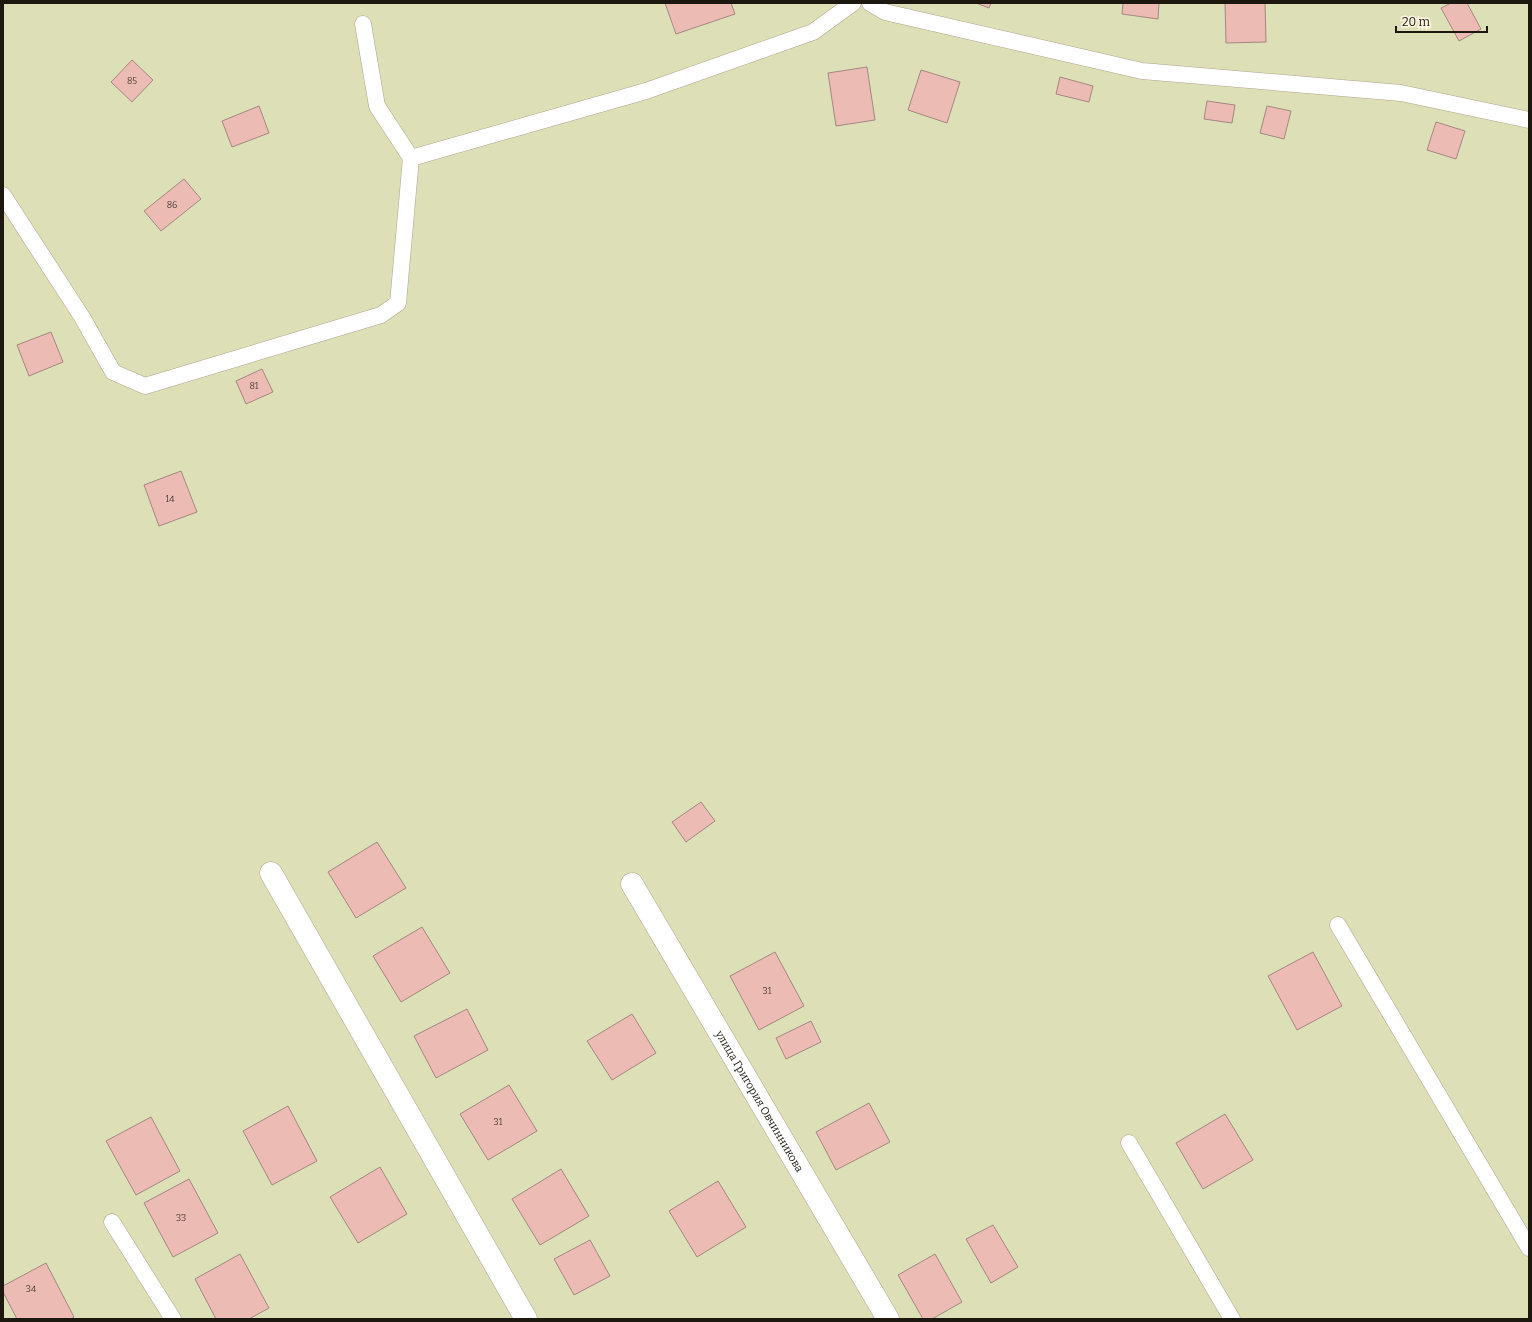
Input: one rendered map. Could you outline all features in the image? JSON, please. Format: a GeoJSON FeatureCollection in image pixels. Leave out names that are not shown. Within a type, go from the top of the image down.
{"type":"FeatureCollection","features":[{"type":"Feature","properties":{"kind":"street"},"geometry":{"type":"LineString","coordinates":[[271,873],[526,1319]]}},
{"type":"Feature","properties":{"kind":"street","name":"улица Григория Овчинникова"},"geometry":{"type":"LineString","coordinates":[[632,884],[888,1319]]}},
{"type":"Feature","properties":{"kind":"lane"},"geometry":{"type":"LineString","coordinates":[[411,158],[646,91],[813,32],[853,3]]}},
{"type":"Feature","properties":{"kind":"lane"},"geometry":{"type":"LineString","coordinates":[[870,3],[885,12],[1142,71],[1401,93],[1529,120]]}},
{"type":"Feature","properties":{"kind":"lane"},"geometry":{"type":"LineString","coordinates":[[3,195],[82,317],[113,372],[145,386],[381,315],[398,303],[411,158],[377,106],[363,24]]}},
{"type":"Feature","properties":{"kind":"lane"},"geometry":{"type":"LineString","coordinates":[[1338,925],[1529,1248]]}},
{"type":"Feature","properties":{"kind":"lane"},"geometry":{"type":"LineString","coordinates":[[1129,1143],[1232,1319]]}},
{"type":"Feature","properties":{"kind":"lane"},"geometry":{"type":"LineString","coordinates":[[112,1222],[172,1319]]}},
{"type":"Feature","properties":{"kind":"green space"},"geometry":{"type":"Polygon","coordinates":[[[3,3],[1529,3],[1529,1319],[3,1319],[3,3]]]}},
{"type":"Feature","properties":{"kind":"building"},"geometry":{"type":"Polygon","coordinates":[[[665,3],[731,3],[735,14],[676,34],[665,3]]]}},
{"type":"Feature","properties":{"kind":"building"},"geometry":{"type":"Polygon","coordinates":[[[976,3],[991,3],[989,8],[976,3]]]}},
{"type":"Feature","properties":{"kind":"building"},"geometry":{"type":"Polygon","coordinates":[[[1123,3],[1159,3],[1158,19],[1122,14],[1123,3]]]}},
{"type":"Feature","properties":{"kind":"building"},"geometry":{"type":"Polygon","coordinates":[[[1225,3],[1265,3],[1266,42],[1226,43],[1225,3]]]}},
{"type":"Feature","properties":{"kind":"building"},"geometry":{"type":"Polygon","coordinates":[[[1451,3],[1467,3],[1481,29],[1459,41],[1441,8],[1451,3]]]}},
{"type":"Feature","properties":{"kind":"building"},"geometry":{"type":"Polygon","coordinates":[[[132,60],[153,80],[132,102],[111,82],[132,60]]]}},
{"type":"Feature","properties":{"kind":"building"},"geometry":{"type":"Polygon","coordinates":[[[867,67],[875,120],[836,126],[828,73],[867,67]]]}},
{"type":"Feature","properties":{"kind":"building"},"geometry":{"type":"Polygon","coordinates":[[[921,70],[960,82],[947,123],[908,110],[921,70]]]}},
{"type":"Feature","properties":{"kind":"building"},"geometry":{"type":"Polygon","coordinates":[[[1060,77],[1093,86],[1089,102],[1056,94],[1060,77]]]}},
{"type":"Feature","properties":{"kind":"building"},"geometry":{"type":"Polygon","coordinates":[[[1207,101],[1235,105],[1232,123],[1204,119],[1207,101]]]}},
{"type":"Feature","properties":{"kind":"building"},"geometry":{"type":"Polygon","coordinates":[[[259,106],[269,133],[232,147],[222,121],[259,106]]]}},
{"type":"Feature","properties":{"kind":"building"},"geometry":{"type":"Polygon","coordinates":[[[1267,106],[1291,111],[1284,139],[1260,133],[1267,106]]]}},
{"type":"Feature","properties":{"kind":"building"},"geometry":{"type":"Polygon","coordinates":[[[1436,122],[1465,131],[1456,159],[1427,150],[1436,122]]]}},
{"type":"Feature","properties":{"kind":"building"},"geometry":{"type":"Polygon","coordinates":[[[184,179],[201,199],[161,231],[144,211],[184,179]]]}},
{"type":"Feature","properties":{"kind":"building"},"geometry":{"type":"Polygon","coordinates":[[[51,332],[63,362],[29,376],[17,345],[51,332]]]}},
{"type":"Feature","properties":{"kind":"building"},"geometry":{"type":"Polygon","coordinates":[[[262,369],[273,392],[246,404],[236,381],[262,369]]]}},
{"type":"Feature","properties":{"kind":"building"},"geometry":{"type":"Polygon","coordinates":[[[181,471],[197,512],[159,526],[144,485],[181,471]]]}},
{"type":"Feature","properties":{"kind":"building"},"geometry":{"type":"Polygon","coordinates":[[[701,802],[715,821],[686,842],[672,822],[701,802]]]}},
{"type":"Feature","properties":{"kind":"building"},"geometry":{"type":"Polygon","coordinates":[[[377,842],[406,888],[356,918],[328,872],[377,842]]]}},
{"type":"Feature","properties":{"kind":"building"},"geometry":{"type":"Polygon","coordinates":[[[422,927],[450,973],[401,1002],[373,956],[422,927]]]}},
{"type":"Feature","properties":{"kind":"building"},"geometry":{"type":"Polygon","coordinates":[[[775,952],[804,1006],[759,1030],[730,976],[775,952]]]}},
{"type":"Feature","properties":{"kind":"building"},"geometry":{"type":"Polygon","coordinates":[[[1313,952],[1342,1006],[1297,1030],[1268,976],[1313,952]]]}},
{"type":"Feature","properties":{"kind":"building"},"geometry":{"type":"Polygon","coordinates":[[[467,1009],[488,1050],[436,1078],[414,1036],[467,1009]]]}},
{"type":"Feature","properties":{"kind":"building"},"geometry":{"type":"Polygon","coordinates":[[[632,1014],[656,1053],[612,1080],[587,1041],[632,1014]]]}},
{"type":"Feature","properties":{"kind":"building"},"geometry":{"type":"Polygon","coordinates":[[[811,1021],[821,1042],[786,1059],[776,1038],[811,1021]]]}},
{"type":"Feature","properties":{"kind":"building"},"geometry":{"type":"Polygon","coordinates":[[[509,1085],[537,1131],[488,1160],[460,1114],[509,1085]]]}},
{"type":"Feature","properties":{"kind":"building"},"geometry":{"type":"Polygon","coordinates":[[[869,1103],[890,1142],[836,1170],[816,1132],[869,1103]]]}},
{"type":"Feature","properties":{"kind":"building"},"geometry":{"type":"Polygon","coordinates":[[[288,1106],[317,1161],[272,1185],[243,1131],[288,1106]]]}},
{"type":"Feature","properties":{"kind":"building"},"geometry":{"type":"Polygon","coordinates":[[[1225,1114],[1253,1160],[1203,1189],[1176,1143],[1225,1114]]]}},
{"type":"Feature","properties":{"kind":"building"},"geometry":{"type":"Polygon","coordinates":[[[151,1117],[180,1171],[136,1195],[106,1141],[151,1117]]]}},
{"type":"Feature","properties":{"kind":"building"},"geometry":{"type":"Polygon","coordinates":[[[380,1167],[407,1214],[358,1243],[330,1197],[380,1167]]]}},
{"type":"Feature","properties":{"kind":"building"},"geometry":{"type":"Polygon","coordinates":[[[561,1169],[589,1216],[540,1245],[512,1199],[561,1169]]]}},
{"type":"Feature","properties":{"kind":"building"},"geometry":{"type":"Polygon","coordinates":[[[189,1179],[218,1233],[173,1257],[144,1203],[189,1179]]]}},
{"type":"Feature","properties":{"kind":"building"},"geometry":{"type":"Polygon","coordinates":[[[718,1181],[746,1227],[697,1257],[669,1211],[718,1181]]]}},
{"type":"Feature","properties":{"kind":"building"},"geometry":{"type":"Polygon","coordinates":[[[993,1225],[1018,1267],[991,1283],[966,1239],[993,1225]]]}},
{"type":"Feature","properties":{"kind":"building"},"geometry":{"type":"Polygon","coordinates":[[[590,1240],[610,1276],[574,1295],[554,1259],[590,1240]]]}},
{"type":"Feature","properties":{"kind":"building"},"geometry":{"type":"Polygon","coordinates":[[[240,1254],[269,1308],[249,1319],[216,1319],[195,1279],[240,1254]]]}},
{"type":"Feature","properties":{"kind":"building"},"geometry":{"type":"Polygon","coordinates":[[[935,1254],[962,1302],[932,1319],[923,1319],[898,1275],[935,1254]]]}},
{"type":"Feature","properties":{"kind":"building"},"geometry":{"type":"Polygon","coordinates":[[[46,1263],[74,1317],[71,1319],[17,1319],[3,1292],[3,1286],[46,1263]]]}}]}
